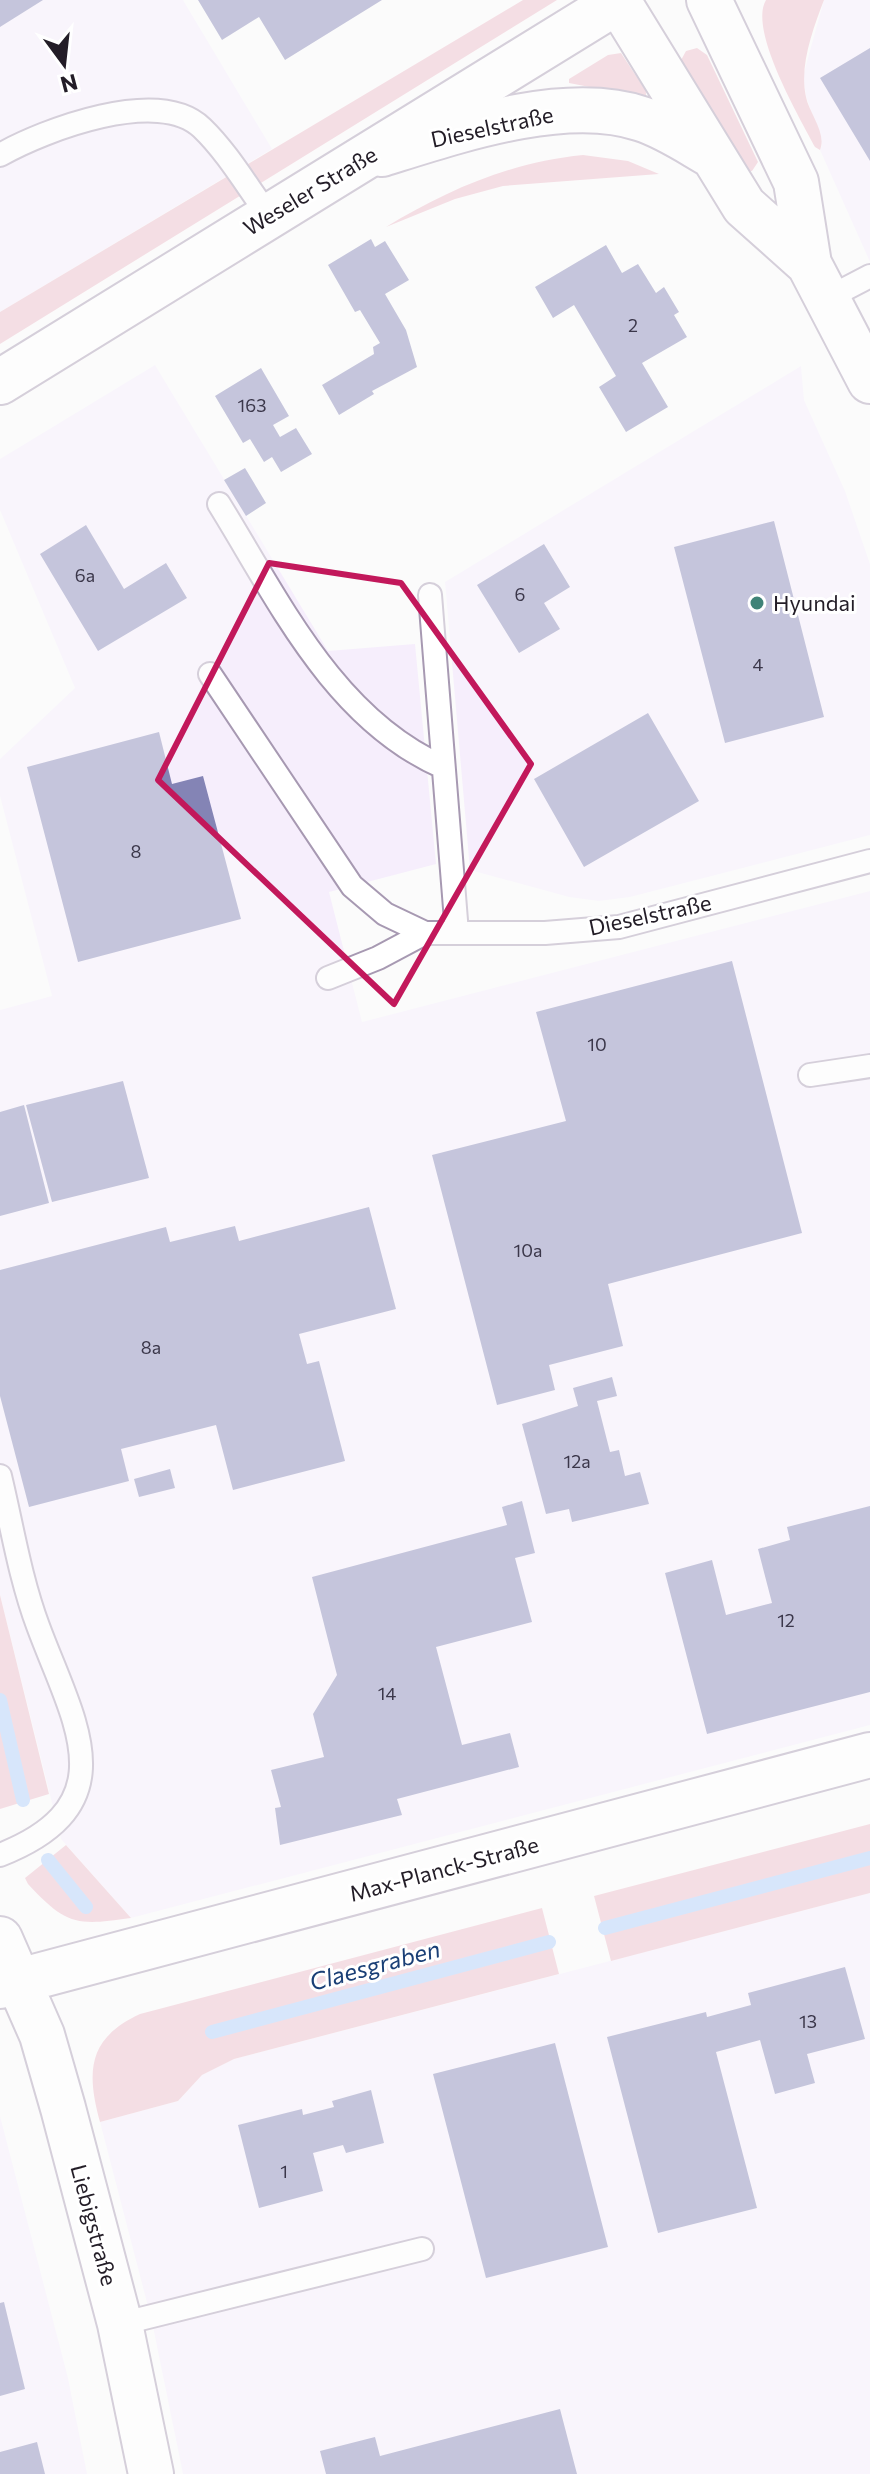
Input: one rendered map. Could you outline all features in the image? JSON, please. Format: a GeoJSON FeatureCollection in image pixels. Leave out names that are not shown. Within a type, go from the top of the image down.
{"type":"FeatureCollection","features":[{"type":"Feature","properties":{"kind":"street"},"geometry":{"type":"LineString","coordinates":[[709,0],[796,182],[817,282]]}},
{"type":"Feature","properties":{"kind":"street"},"geometry":{"type":"LineString","coordinates":[[619,1],[744,206],[817,282],[870,381]]}},
{"type":"Feature","properties":{"kind":"street","name":"Weseler Straße"},"geometry":{"type":"LineString","coordinates":[[0,382],[619,1]]}},
{"type":"Feature","properties":{"kind":"street","name":"Dieselstraße"},"geometry":{"type":"LineString","coordinates":[[361,161],[455,132],[567,112],[641,118],[713,156]]}},
{"type":"Feature","properties":{"kind":"street","name":"Max-Planck-Straße"},"geometry":{"type":"LineString","coordinates":[[9,1984],[870,1755]]}},
{"type":"Feature","properties":{"kind":"street"},"geometry":{"type":"LineString","coordinates":[[0,1939],[9,1984]]}},
{"type":"Feature","properties":{"kind":"street","name":"Liebigstraße"},"geometry":{"type":"LineString","coordinates":[[9,1984],[42,2035],[120,2324],[151,2474]]}},
{"type":"Feature","properties":{"kind":"lane"},"geometry":{"type":"LineString","coordinates":[[0,155],[33,136],[112,115],[147,109],[171,112],[201,126],[269,216]]}},
{"type":"Feature","properties":{"kind":"lane"},"geometry":{"type":"LineString","coordinates":[[817,282],[870,276]]}},
{"type":"Feature","properties":{"kind":"lane"},"geometry":{"type":"LineString","coordinates":[[219,504],[333,681],[402,746],[443,767]]}},
{"type":"Feature","properties":{"kind":"lane"},"geometry":{"type":"LineString","coordinates":[[430,595],[457,933]]}},
{"type":"Feature","properties":{"kind":"lane"},"geometry":{"type":"LineString","coordinates":[[210,674],[352,886],[385,914],[425,933]]}},
{"type":"Feature","properties":{"kind":"lane","name":"Dieselstraße"},"geometry":{"type":"LineString","coordinates":[[425,933],[545,933],[619,927],[870,861]]}},
{"type":"Feature","properties":{"kind":"lane"},"geometry":{"type":"LineString","coordinates":[[328,978],[378,958],[425,933]]}},
{"type":"Feature","properties":{"kind":"lane"},"geometry":{"type":"LineString","coordinates":[[810,1075],[870,1066]]}},
{"type":"Feature","properties":{"kind":"lane"},"geometry":{"type":"LineString","coordinates":[[0,1476],[37,1624],[64,1686],[79,1743],[82,1780],[71,1806],[49,1829],[0,1855]]}},
{"type":"Feature","properties":{"kind":"lane"},"geometry":{"type":"LineString","coordinates":[[120,2324],[422,2249]]}},
{"type":"Feature","properties":{"kind":"highlighted area"},"geometry":{"type":"Polygon","coordinates":[[[269,563],[401,583],[531,764],[394,1004],[158,780],[269,563]]]}},
{"type":"Feature","properties":{"kind":"shaded area"},"geometry":{"type":"Polygon","coordinates":[[[0,0],[183,0],[272,149],[0,312],[0,0]]]}},
{"type":"Feature","properties":{"kind":"shaded area"},"geometry":{"type":"Polygon","coordinates":[[[523,0],[557,0],[0,344],[0,312],[523,0]]]}},
{"type":"Feature","properties":{"kind":"shaded area"},"geometry":{"type":"Polygon","coordinates":[[[766,0],[824,0],[804,73],[806,97],[821,137],[820,150],[815,147],[798,116],[770,52],[762,14],[766,0]]]}},
{"type":"Feature","properties":{"kind":"shaded area"},"geometry":{"type":"Polygon","coordinates":[[[824,0],[870,0],[870,262],[820,150],[822,145],[806,96],[803,76],[824,0]]]}},
{"type":"Feature","properties":{"kind":"shaded area"},"geometry":{"type":"Polygon","coordinates":[[[697,48],[707,55],[758,162],[752,171],[746,172],[680,62],[686,51],[697,48]]]}},
{"type":"Feature","properties":{"kind":"shaded area"},"geometry":{"type":"Polygon","coordinates":[[[621,53],[646,91],[646,98],[569,83],[569,79],[608,55],[621,53]]]}},
{"type":"Feature","properties":{"kind":"shaded area"},"geometry":{"type":"Polygon","coordinates":[[[583,155],[628,161],[659,174],[503,186],[455,199],[386,227],[432,201],[480,180],[530,164],[583,155]]]}},
{"type":"Feature","properties":{"kind":"shaded area"},"geometry":{"type":"Polygon","coordinates":[[[155,365],[328,651],[415,644],[436,864],[329,892],[362,1022],[870,891],[870,1725],[131,1918],[61,1839],[0,1595],[0,1010],[52,996],[0,796],[0,759],[75,688],[0,510],[0,459],[155,365]]]}},
{"type":"Feature","properties":{"kind":"shaded area"},"geometry":{"type":"Polygon","coordinates":[[[801,366],[804,400],[845,491],[870,564],[870,835],[630,897],[599,901],[569,897],[470,870],[445,582],[801,366]]]}},
{"type":"Feature","properties":{"kind":"shaded area"},"geometry":{"type":"Polygon","coordinates":[[[0,1595],[49,1794],[0,1809],[0,1595]]]}},
{"type":"Feature","properties":{"kind":"shaded area"},"geometry":{"type":"Polygon","coordinates":[[[870,1824],[870,1893],[611,1961],[594,1896],[870,1824]]]}},
{"type":"Feature","properties":{"kind":"shaded area"},"geometry":{"type":"Polygon","coordinates":[[[66,1845],[131,1918],[97,1922],[73,1919],[52,1908],[28,1884],[25,1878],[66,1845]]]}},
{"type":"Feature","properties":{"kind":"shaded area"},"geometry":{"type":"Polygon","coordinates":[[[870,1893],[870,2474],[183,2474],[152,2322],[100,2122],[178,2101],[202,2075],[234,2059],[870,1893]]]}},
{"type":"Feature","properties":{"kind":"shaded area"},"geometry":{"type":"Polygon","coordinates":[[[542,1908],[559,1974],[234,2059],[202,2075],[178,2101],[100,2122],[93,2087],[95,2058],[110,2034],[140,2014],[542,1908]]]}},
{"type":"Feature","properties":{"kind":"shaded area"},"geometry":{"type":"Polygon","coordinates":[[[0,2116],[68,2378],[87,2474],[0,2474],[0,2116]]]}},
{"type":"Feature","properties":{"kind":"building"},"geometry":{"type":"Polygon","coordinates":[[[0,0],[43,0],[0,27],[0,0]]]}},
{"type":"Feature","properties":{"kind":"building"},"geometry":{"type":"Polygon","coordinates":[[[198,0],[382,0],[285,60],[259,17],[222,40],[198,0]]]}},
{"type":"Feature","properties":{"kind":"building"},"geometry":{"type":"Polygon","coordinates":[[[870,48],[870,161],[820,78],[870,48]]]}},
{"type":"Feature","properties":{"kind":"building"},"geometry":{"type":"Polygon","coordinates":[[[371,239],[375,247],[385,241],[409,280],[385,294],[406,330],[417,367],[372,391],[374,394],[339,415],[322,385],[374,354],[373,347],[380,343],[360,310],[355,312],[328,265],[371,239]]]}},
{"type":"Feature","properties":{"kind":"building"},"geometry":{"type":"Polygon","coordinates":[[[606,245],[622,273],[638,264],[656,293],[664,287],[679,312],[674,315],[687,337],[642,363],[668,407],[626,432],[599,387],[616,376],[574,305],[553,318],[535,287],[606,245]]]}},
{"type":"Feature","properties":{"kind":"building"},"geometry":{"type":"Polygon","coordinates":[[[261,368],[289,416],[273,425],[280,437],[296,428],[312,454],[281,472],[272,457],[264,462],[250,439],[243,443],[215,396],[261,368]]]}},
{"type":"Feature","properties":{"kind":"building"},"geometry":{"type":"Polygon","coordinates":[[[245,468],[266,503],[246,516],[224,480],[245,468]]]}},
{"type":"Feature","properties":{"kind":"building"},"geometry":{"type":"Polygon","coordinates":[[[774,521],[824,717],[725,743],[674,547],[774,521]]]}},
{"type":"Feature","properties":{"kind":"building"},"geometry":{"type":"Polygon","coordinates":[[[86,525],[124,589],[166,563],[187,598],[98,651],[40,554],[86,525]]]}},
{"type":"Feature","properties":{"kind":"building"},"geometry":{"type":"Polygon","coordinates":[[[544,544],[570,587],[544,603],[560,629],[519,653],[477,585],[544,544]]]}},
{"type":"Feature","properties":{"kind":"building"},"geometry":{"type":"Polygon","coordinates":[[[648,713],[699,801],[584,867],[534,779],[648,713]]]}},
{"type":"Feature","properties":{"kind":"building"},"geometry":{"type":"Polygon","coordinates":[[[159,732],[172,784],[203,776],[241,919],[78,962],[27,767],[159,732]]]}},
{"type":"Feature","properties":{"kind":"building"},"geometry":{"type":"Polygon","coordinates":[[[732,961],[802,1233],[608,1284],[623,1346],[549,1365],[555,1390],[497,1405],[432,1155],[566,1121],[536,1012],[732,961]]]}},
{"type":"Feature","properties":{"kind":"building"},"geometry":{"type":"Polygon","coordinates":[[[123,1081],[149,1178],[52,1202],[26,1105],[123,1081]]]}},
{"type":"Feature","properties":{"kind":"building"},"geometry":{"type":"Polygon","coordinates":[[[24,1105],[49,1203],[0,1216],[0,1112],[24,1105]]]}},
{"type":"Feature","properties":{"kind":"building"},"geometry":{"type":"Polygon","coordinates":[[[369,1207],[396,1309],[299,1334],[307,1364],[319,1361],[345,1461],[233,1490],[216,1425],[121,1449],[129,1481],[29,1507],[0,1396],[0,1270],[166,1227],[170,1242],[235,1226],[239,1241],[369,1207]]]}},
{"type":"Feature","properties":{"kind":"building"},"geometry":{"type":"Polygon","coordinates":[[[612,1377],[617,1396],[597,1401],[610,1452],[619,1450],[625,1476],[640,1472],[649,1504],[572,1522],[569,1509],[546,1514],[522,1424],[578,1406],[573,1388],[612,1377]]]}},
{"type":"Feature","properties":{"kind":"building"},"geometry":{"type":"Polygon","coordinates":[[[170,1469],[175,1488],[139,1497],[134,1479],[170,1469]]]}},
{"type":"Feature","properties":{"kind":"building"},"geometry":{"type":"Polygon","coordinates":[[[522,1501],[535,1553],[515,1558],[532,1622],[436,1647],[462,1745],[510,1733],[519,1767],[397,1799],[402,1815],[280,1845],[275,1808],[281,1807],[271,1770],[324,1757],[313,1714],[337,1675],[312,1577],[507,1525],[502,1507],[522,1501]]]}},
{"type":"Feature","properties":{"kind":"building"},"geometry":{"type":"Polygon","coordinates":[[[870,1506],[870,1692],[707,1734],[665,1573],[712,1560],[726,1615],[772,1603],[758,1549],[790,1540],[787,1527],[870,1506]]]}},
{"type":"Feature","properties":{"kind":"building"},"geometry":{"type":"Polygon","coordinates":[[[845,1967],[865,2039],[807,2054],[815,2083],[775,2094],[760,2040],[716,2052],[757,2208],[658,2233],[607,2037],[706,2012],[707,2017],[751,2005],[748,1993],[845,1967]]]}},
{"type":"Feature","properties":{"kind":"building"},"geometry":{"type":"Polygon","coordinates":[[[555,2043],[608,2247],[486,2278],[433,2074],[555,2043]]]}},
{"type":"Feature","properties":{"kind":"building"},"geometry":{"type":"Polygon","coordinates":[[[371,2090],[384,2143],[346,2153],[343,2145],[313,2153],[323,2191],[259,2208],[238,2125],[302,2109],[303,2115],[334,2107],[332,2101],[371,2090]]]}},
{"type":"Feature","properties":{"kind":"building"},"geometry":{"type":"Polygon","coordinates":[[[4,2302],[25,2389],[0,2396],[0,2303],[4,2302]]]}},
{"type":"Feature","properties":{"kind":"building"},"geometry":{"type":"Polygon","coordinates":[[[560,2409],[577,2474],[326,2474],[320,2451],[375,2437],[380,2456],[560,2409]]]}},
{"type":"Feature","properties":{"kind":"building"},"geometry":{"type":"Polygon","coordinates":[[[37,2442],[45,2474],[0,2474],[0,2452],[37,2442]]]}},
{"type":"Feature","properties":{"kind":"waterway","name":"Claesgraben"},"geometry":{"type":"LineString","coordinates":[[0,1700],[23,1800]]}},
{"type":"Feature","properties":{"kind":"waterway","name":"Claesgraben"},"geometry":{"type":"LineString","coordinates":[[605,1928],[870,1858]]}},
{"type":"Feature","properties":{"kind":"waterway","name":"Claesgraben"},"geometry":{"type":"LineString","coordinates":[[48,1860],[86,1907]]}},
{"type":"Feature","properties":{"kind":"waterway","name":"Claesgraben"},"geometry":{"type":"LineString","coordinates":[[212,2032],[549,1942]]}},
{"type":"Feature","properties":{"kind":"place","name":"Hyundai"},"geometry":{"type":"Point","coordinates":[757,603]}}]}
